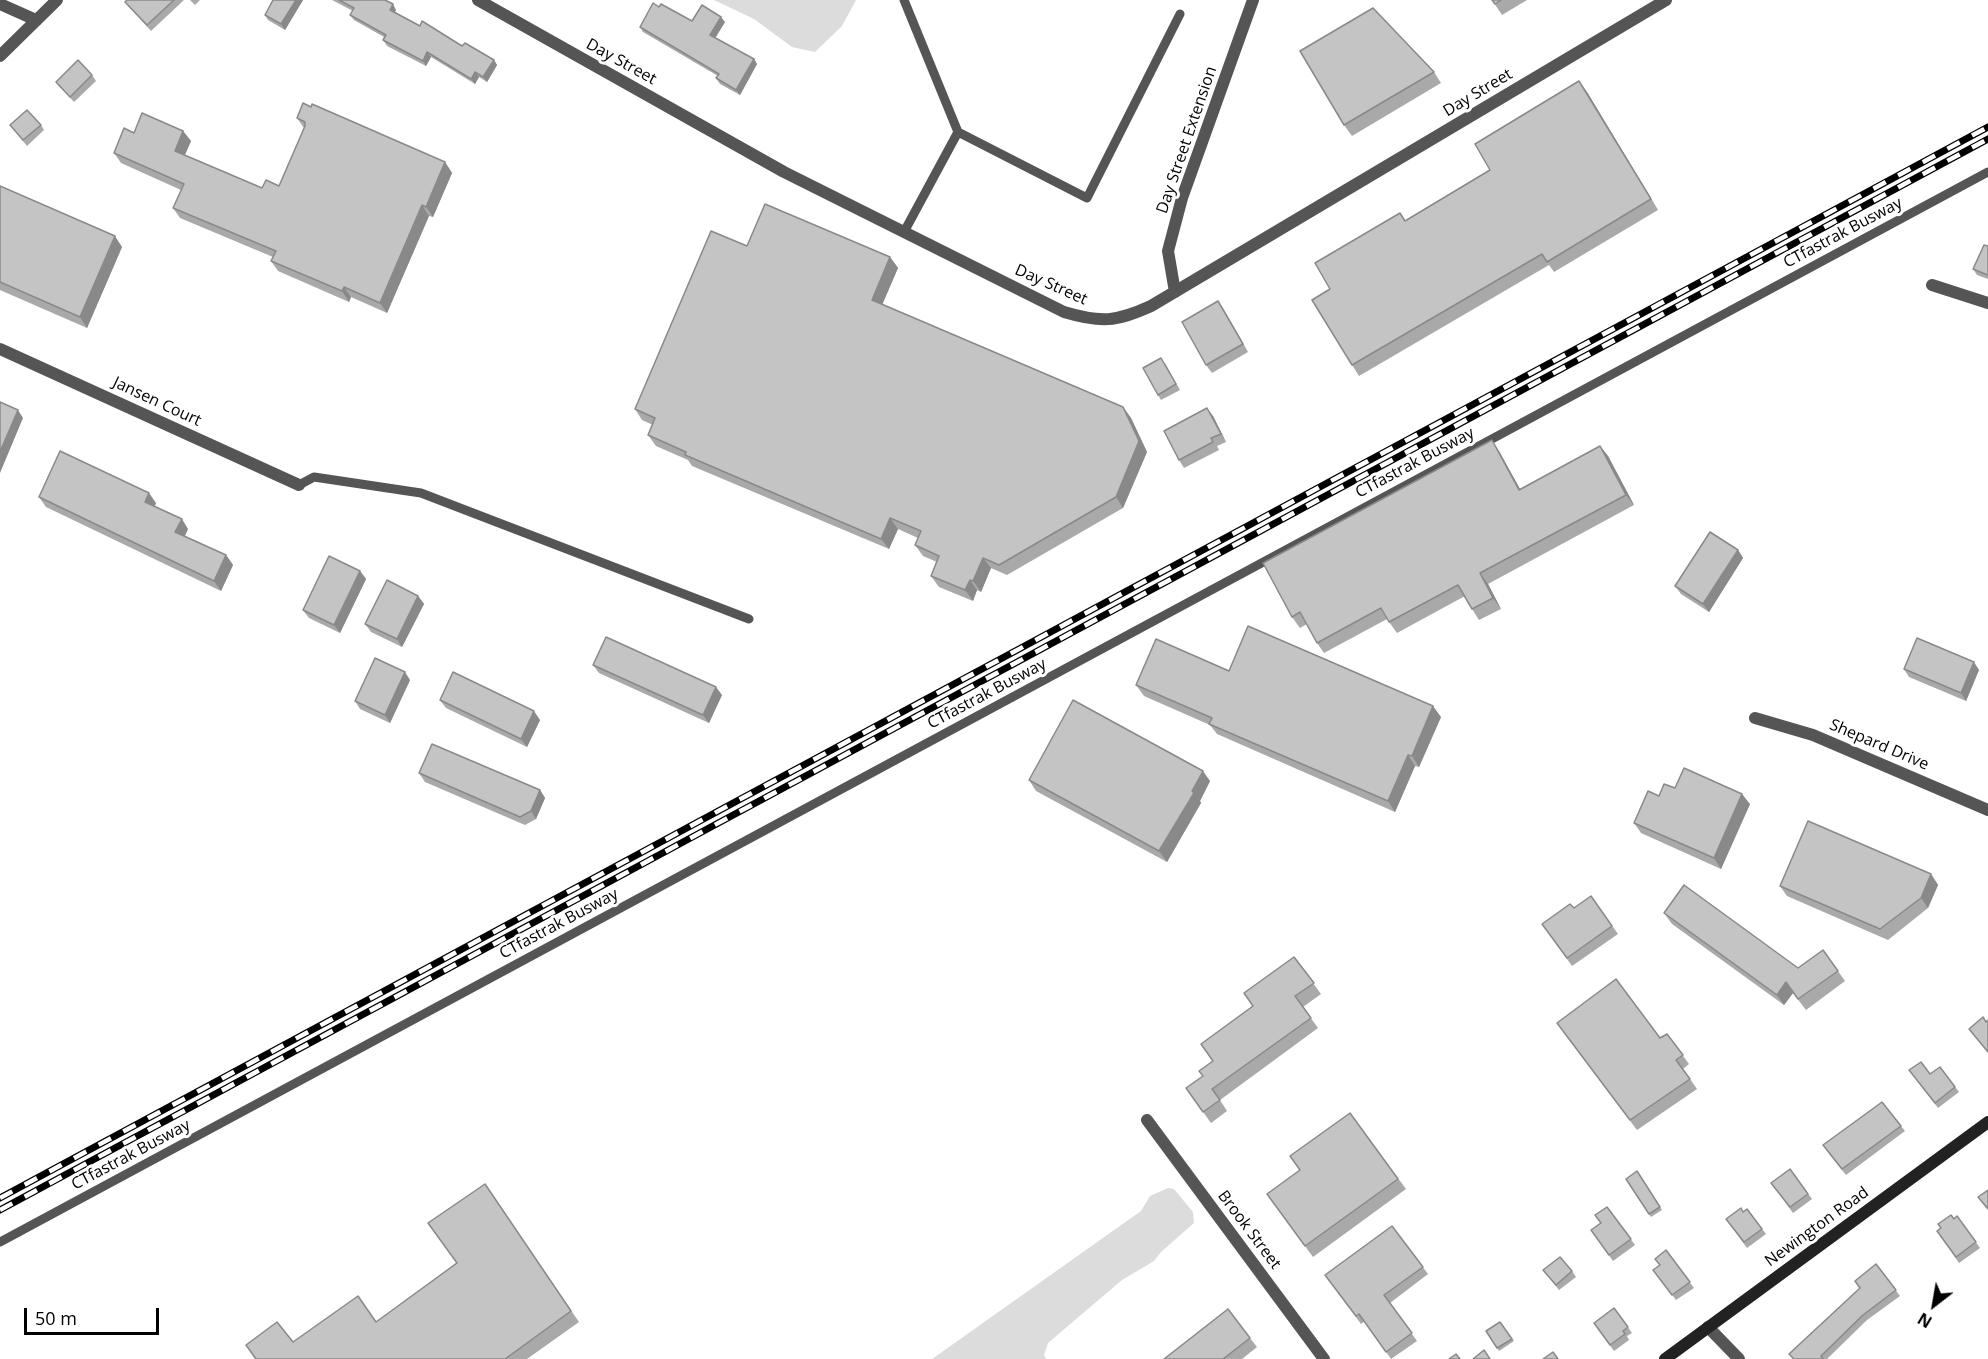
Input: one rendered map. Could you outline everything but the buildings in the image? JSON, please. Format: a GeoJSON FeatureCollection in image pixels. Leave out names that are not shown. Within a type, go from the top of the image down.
{"type":"FeatureCollection","features":[{"type":"Feature","properties":{"kind":"main road","name":"Newington Road"},"geometry":{"type":"LineString","coordinates":[[1665,1359],[1988,1122]]}},
{"type":"Feature","properties":{"kind":"street"},"geometry":{"type":"LineString","coordinates":[[0,56],[57,0]]}},
{"type":"Feature","properties":{"kind":"street","name":"Day Street"},"geometry":{"type":"LineString","coordinates":[[478,0],[784,172],[1064,312],[1093,321],[1126,317],[1175,292],[1666,0]]}},
{"type":"Feature","properties":{"kind":"street","name":"Day Street Extension"},"geometry":{"type":"LineString","coordinates":[[1175,292],[1168,251],[1179,208],[1253,0]]}},
{"type":"Feature","properties":{"kind":"street"},"geometry":{"type":"LineString","coordinates":[[0,4],[36,20]]}},
{"type":"Feature","properties":{"kind":"street"},"geometry":{"type":"LineString","coordinates":[[1932,285],[1988,303]]}},
{"type":"Feature","properties":{"kind":"street","name":"Jansen Court"},"geometry":{"type":"LineString","coordinates":[[0,349],[299,485]]}},
{"type":"Feature","properties":{"kind":"street","name":"Shepard Drive"},"geometry":{"type":"LineString","coordinates":[[1755,718],[1813,735],[1988,810]]}},
{"type":"Feature","properties":{"kind":"street","name":"Brook Street"},"geometry":{"type":"LineString","coordinates":[[1147,1120],[1324,1359]]}},
{"type":"Feature","properties":{"kind":"street"},"geometry":{"type":"LineString","coordinates":[[1708,1327],[1739,1359]]}},
{"type":"Feature","properties":{"kind":"lane"},"geometry":{"type":"LineString","coordinates":[[904,0],[958,132],[1087,198],[1180,14]]}},
{"type":"Feature","properties":{"kind":"lane"},"geometry":{"type":"LineString","coordinates":[[904,232],[958,132]]}},
{"type":"Feature","properties":{"kind":"lane","name":"CTfastrak Busway"},"geometry":{"type":"LineString","coordinates":[[0,1242],[1988,172]]}},
{"type":"Feature","properties":{"kind":"lane"},"geometry":{"type":"LineString","coordinates":[[299,485],[314,477],[421,493],[749,619]]}},
{"type":"Feature","properties":{"kind":"shaded area"},"geometry":{"type":"Polygon","coordinates":[[[714,0],[856,0],[842,26],[815,52],[792,47],[754,19],[714,0]]]}},
{"type":"Feature","properties":{"kind":"shaded area"},"geometry":{"type":"Polygon","coordinates":[[[1168,1188],[1174,1189],[1193,1212],[1194,1223],[1154,1261],[1122,1280],[1048,1343],[1044,1355],[1046,1359],[932,1359],[1141,1211],[1150,1196],[1168,1188]]]}},
{"type":"Feature","properties":{"kind":"railway"},"geometry":{"type":"LineString","coordinates":[[0,1198],[1988,127]]}},
{"type":"Feature","properties":{"kind":"railway"},"geometry":{"type":"LineString","coordinates":[[0,1210],[1988,139]]}}]}
